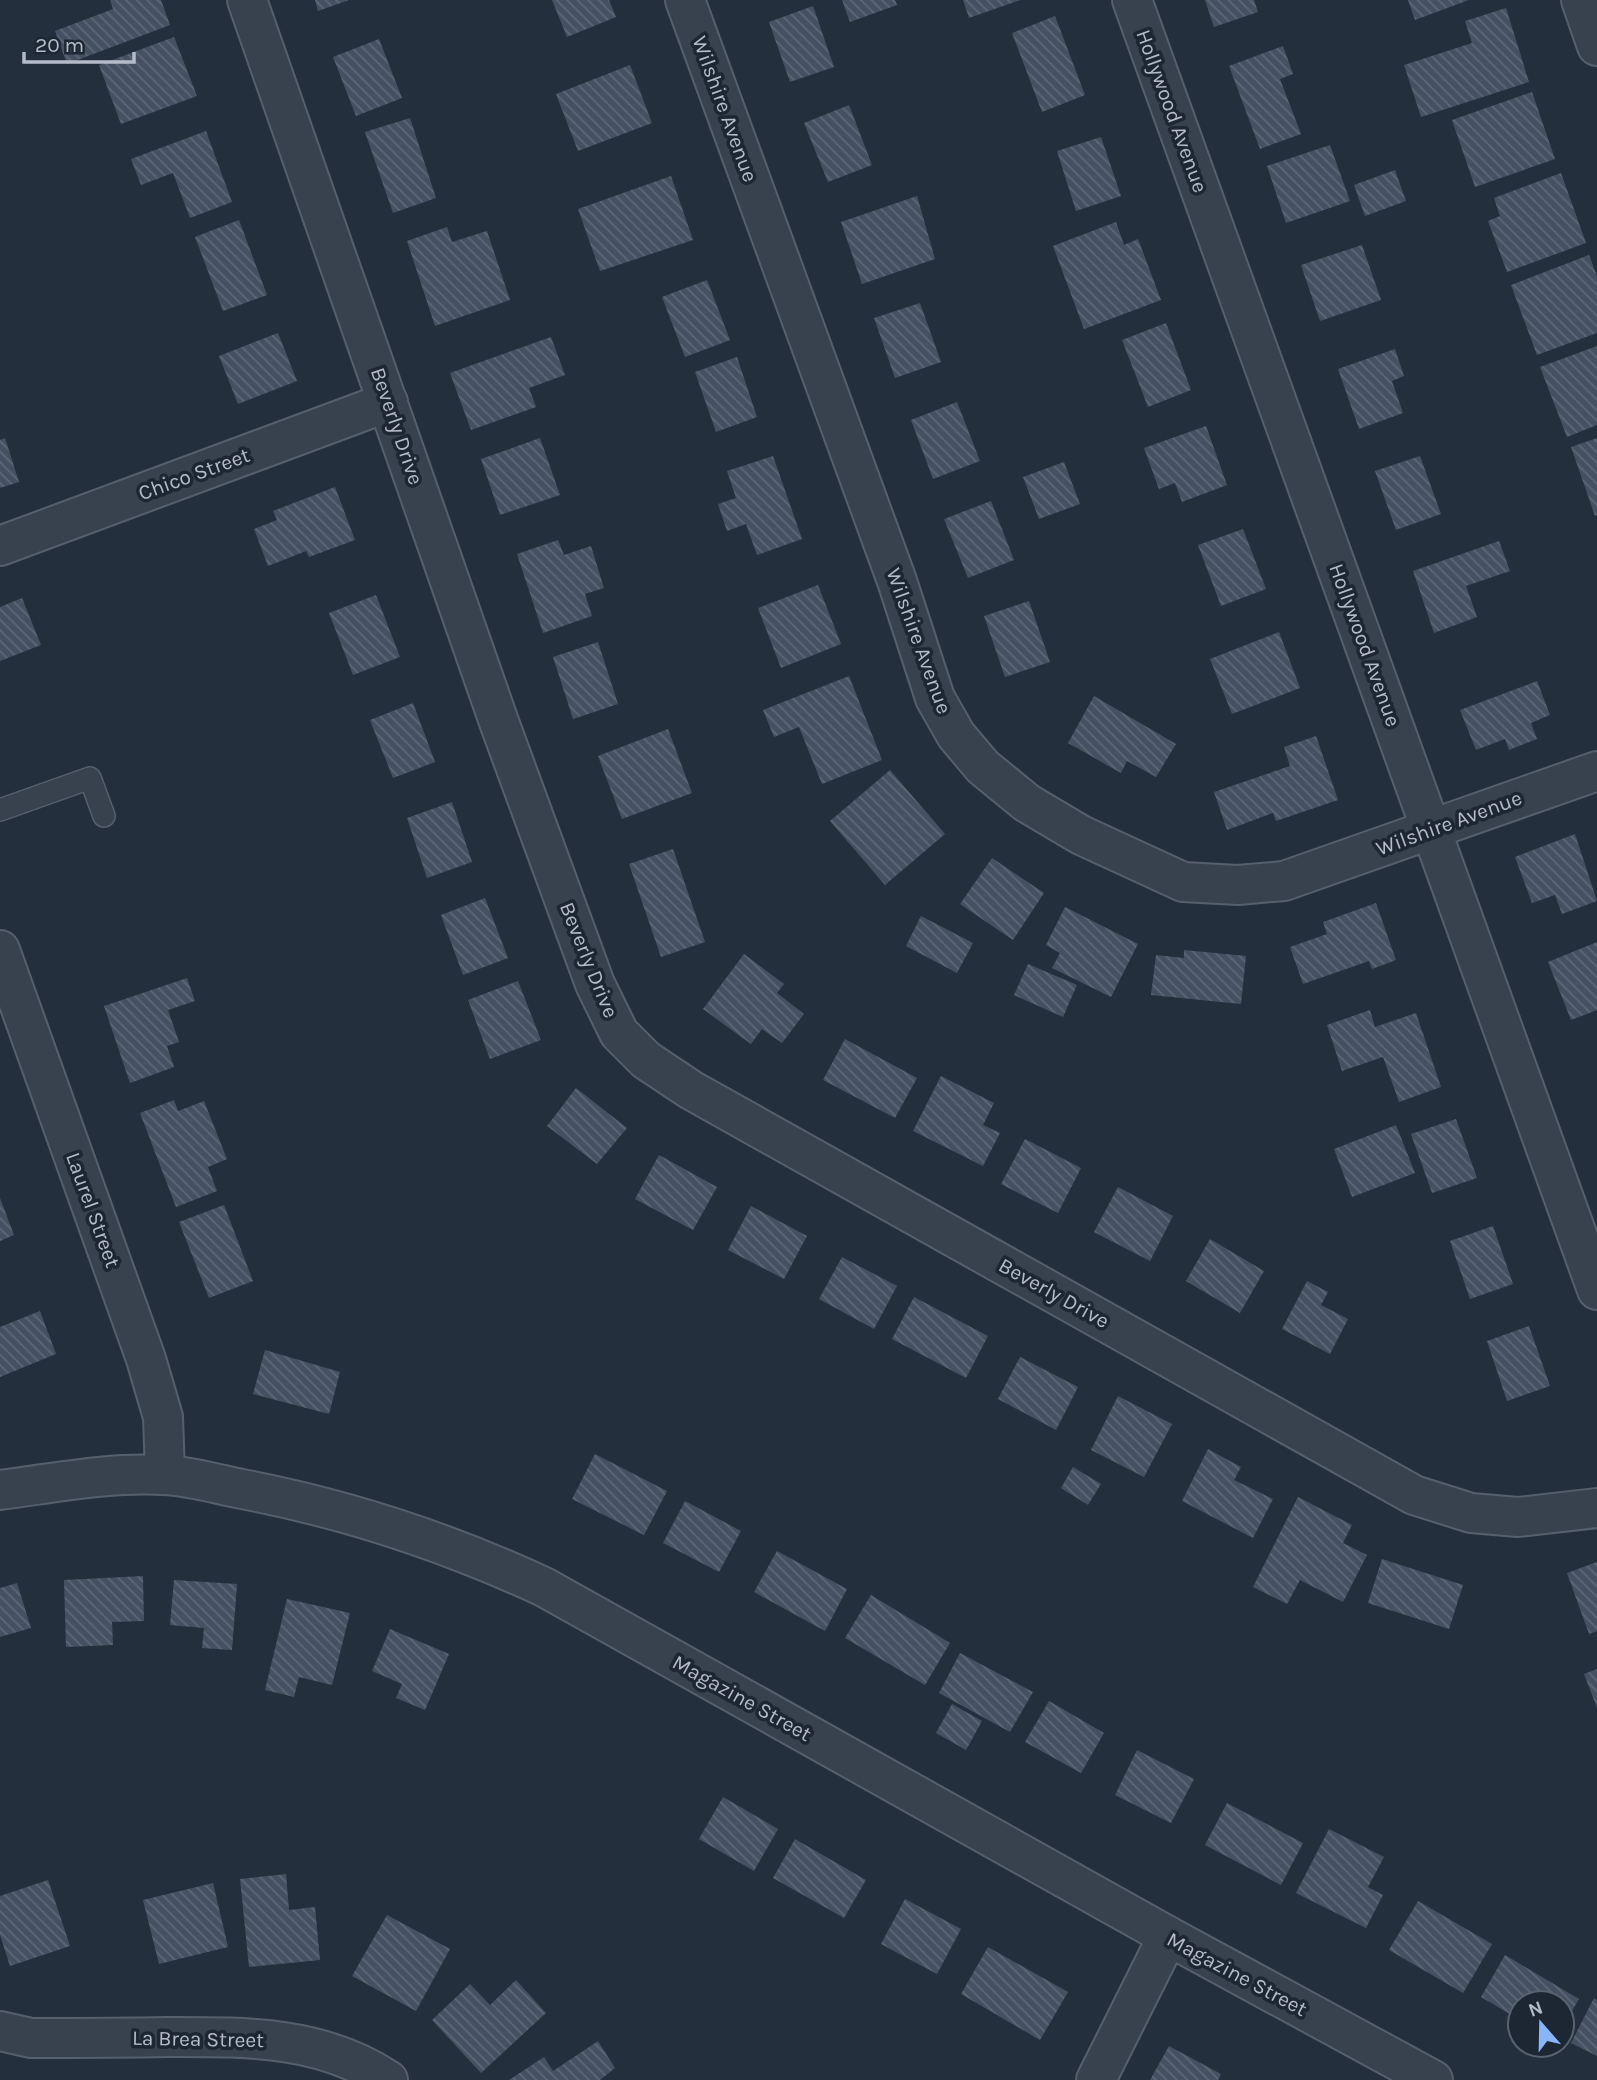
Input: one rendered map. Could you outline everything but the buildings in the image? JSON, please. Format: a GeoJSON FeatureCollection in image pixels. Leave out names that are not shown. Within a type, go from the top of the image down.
{"type":"FeatureCollection","features":[{"type":"Feature","properties":{"kind":"street","name":"Beverly Drive"},"geometry":{"type":"LineString","coordinates":[[247,0],[595,984],[619,1033],[646,1060],[691,1090],[1414,1495],[1471,1513],[1507,1516],[1597,1508]]}},
{"type":"Feature","properties":{"kind":"street","name":"Wilshire Avenue"},"geometry":{"type":"LineString","coordinates":[[685,0],[897,581],[935,698],[956,736],[984,767],[1027,803],[1081,835],[1183,882],[1238,885],[1284,881],[1597,771]]}},
{"type":"Feature","properties":{"kind":"street","name":"Hollywood Avenue"},"geometry":{"type":"LineString","coordinates":[[1132,0],[1597,1290]]}},
{"type":"Feature","properties":{"kind":"street"},"geometry":{"type":"LineString","coordinates":[[1581,0],[1597,46]]}},
{"type":"Feature","properties":{"kind":"street","name":"Chico Street"},"geometry":{"type":"LineString","coordinates":[[0,546],[388,402]]}},
{"type":"Feature","properties":{"kind":"street","name":"Laurel Street"},"geometry":{"type":"LineString","coordinates":[[0,950],[7,989],[146,1359],[163,1417],[165,1475]]}},
{"type":"Feature","properties":{"kind":"street","name":"Magazine Street"},"geometry":{"type":"LineString","coordinates":[[0,1490],[104,1476],[165,1475],[279,1496],[383,1524],[472,1553],[544,1587],[1168,1936],[1433,2080]]}},
{"type":"Feature","properties":{"kind":"street"},"geometry":{"type":"LineString","coordinates":[[1096,2080],[1168,1936]]}},
{"type":"Feature","properties":{"kind":"street","name":"La Brea Street"},"geometry":{"type":"LineString","coordinates":[[0,2031],[31,2038],[249,2037],[298,2042],[367,2066],[388,2080]]}},
{"type":"Feature","properties":{"kind":"lane"},"geometry":{"type":"LineString","coordinates":[[0,810],[90,778],[104,816]]}}]}
